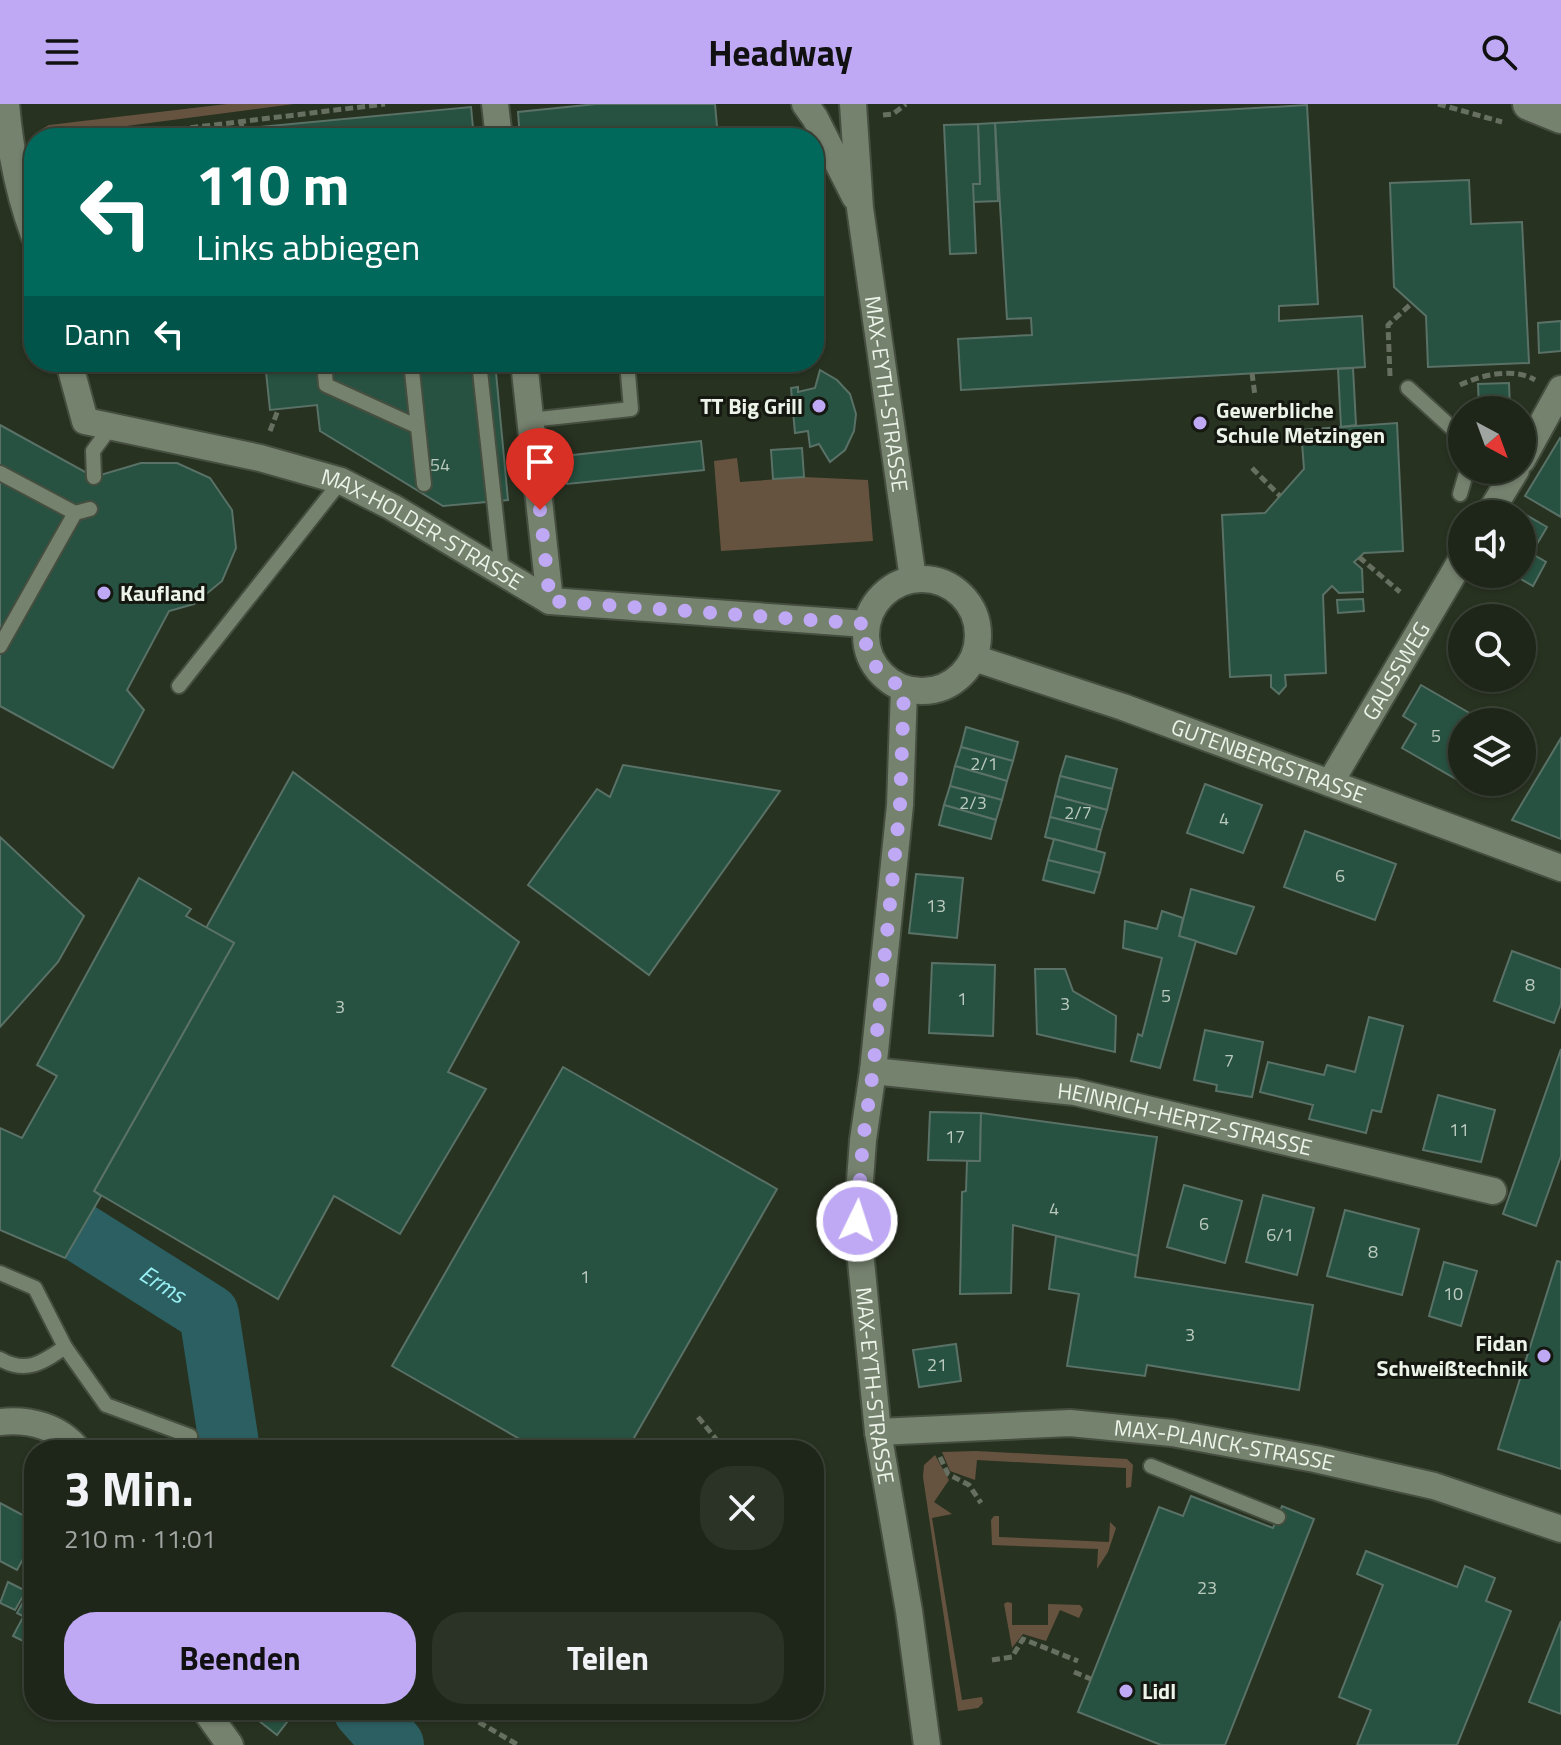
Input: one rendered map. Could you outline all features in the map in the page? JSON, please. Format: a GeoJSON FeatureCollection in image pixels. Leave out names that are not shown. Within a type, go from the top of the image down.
{"type":"FeatureCollection","features":[{"type":"Feature","properties":{"kind":"street"},"geometry":{"type":"LineString","coordinates":[[6,104],[10,151],[24,210]]}},
{"type":"Feature","properties":{"kind":"street"},"geometry":{"type":"LineString","coordinates":[[495,104],[498,128]]}},
{"type":"Feature","properties":{"kind":"street","name":"MAX-EYTH-STRASSE"},"geometry":{"type":"LineString","coordinates":[[812,109],[821,128]]}},
{"type":"Feature","properties":{"kind":"street","name":"MAX-EYTH-STRASSE"},"geometry":{"type":"LineString","coordinates":[[859,109],[860,208],[913,579]]}},
{"type":"Feature","properties":{"kind":"street"},"geometry":{"type":"LineString","coordinates":[[1517,114],[1561,117]]}},
{"type":"Feature","properties":{"kind":"street","name":"MAX-EYTH-STRASSE"},"geometry":{"type":"LineString","coordinates":[[824,134],[860,208]]}},
{"type":"Feature","properties":{"kind":"street","name":"MAX-HOLDER-STRASSE"},"geometry":{"type":"LineString","coordinates":[[72,372],[85,421],[260,458],[341,481],[392,507],[550,601],[866,624]]}},
{"type":"Feature","properties":{"kind":"street"},"geometry":{"type":"LineString","coordinates":[[525,372],[550,601]]}},
{"type":"Feature","properties":{"kind":"street"},"geometry":{"type":"LineString","coordinates":[[1536,423],[1550,386]]}},
{"type":"Feature","properties":{"kind":"street"},"geometry":{"type":"LineString","coordinates":[[913,579],[932,579],[949,585],[965,598],[976,618],[979,638],[974,658],[962,677],[944,688],[928,692],[904,689],[881,675],[868,653],[866,624],[873,606],[886,591],[913,579]]}},
{"type":"Feature","properties":{"kind":"street","name":"GAUSSWEG"},"geometry":{"type":"LineString","coordinates":[[1330,783],[1448,583]]}},
{"type":"Feature","properties":{"kind":"street","name":"GUTENBERGSTRASSE"},"geometry":{"type":"LineString","coordinates":[[974,658],[1123,707],[1561,868]]}},
{"type":"Feature","properties":{"kind":"street","name":"MAX-EYTH-STRASSE"},"geometry":{"type":"LineString","coordinates":[[904,689],[900,805],[857,1221],[878,1432],[909,1611],[927,1745]]}},
{"type":"Feature","properties":{"kind":"street","name":"HEINRICH-HERTZ-STRASSE"},"geometry":{"type":"LineString","coordinates":[[873,1071],[1075,1092],[1493,1191]]}},
{"type":"Feature","properties":{"kind":"street"},"geometry":{"type":"LineString","coordinates":[[0,1422],[21,1420],[39,1424],[64,1440]]}},
{"type":"Feature","properties":{"kind":"street","name":"MAX-PLANCK-STRASSE"},"geometry":{"type":"LineString","coordinates":[[878,1432],[1070,1423],[1172,1433],[1315,1459],[1434,1486],[1561,1529]]}},
{"type":"Feature","properties":{"kind":"street"},"geometry":{"type":"LineString","coordinates":[[212,1720],[230,1745]]}},
{"type":"Feature","properties":{"kind":"lane"},"geometry":{"type":"LineString","coordinates":[[325,372],[326,385],[416,426]]}},
{"type":"Feature","properties":{"kind":"lane"},"geometry":{"type":"LineString","coordinates":[[412,372],[424,484]]}},
{"type":"Feature","properties":{"kind":"lane"},"geometry":{"type":"LineString","coordinates":[[480,372],[502,572]]}},
{"type":"Feature","properties":{"kind":"lane"},"geometry":{"type":"LineString","coordinates":[[530,420],[631,409],[628,372]]}},
{"type":"Feature","properties":{"kind":"lane"},"geometry":{"type":"LineString","coordinates":[[1408,388],[1448,424]]}},
{"type":"Feature","properties":{"kind":"lane"},"geometry":{"type":"LineString","coordinates":[[94,477],[93,451],[110,428]]}},
{"type":"Feature","properties":{"kind":"lane"},"geometry":{"type":"LineString","coordinates":[[0,473],[83,511],[0,646]]}},
{"type":"Feature","properties":{"kind":"lane"},"geometry":{"type":"LineString","coordinates":[[179,686],[341,481]]}},
{"type":"Feature","properties":{"kind":"lane"},"geometry":{"type":"LineString","coordinates":[[1460,494],[1463,484]]}},
{"type":"Feature","properties":{"kind":"lane"},"geometry":{"type":"LineString","coordinates":[[0,1273],[35,1288],[65,1347],[106,1405],[190,1436]]}},
{"type":"Feature","properties":{"kind":"lane"},"geometry":{"type":"LineString","coordinates":[[0,1359],[13,1366],[41,1364],[65,1347]]}},
{"type":"Feature","properties":{"kind":"lane"},"geometry":{"type":"LineString","coordinates":[[1151,1466],[1278,1517]]}},
{"type":"Feature","properties":{"kind":"path"},"geometry":{"type":"LineString","coordinates":[[181,128],[385,104]]}},
{"type":"Feature","properties":{"kind":"path"},"geometry":{"type":"LineString","coordinates":[[1438,104],[1517,114]]}},
{"type":"Feature","properties":{"kind":"path"},"geometry":{"type":"LineString","coordinates":[[241,120],[242,128]]}},
{"type":"Feature","properties":{"kind":"path"},"geometry":{"type":"LineString","coordinates":[[1390,388],[1388,325],[1412,303]]}},
{"type":"Feature","properties":{"kind":"path"},"geometry":{"type":"LineString","coordinates":[[1252,373],[1255,396]]}},
{"type":"Feature","properties":{"kind":"path"},"geometry":{"type":"LineString","coordinates":[[1460,385],[1478,377],[1524,374],[1550,386]]}},
{"type":"Feature","properties":{"kind":"path"},"geometry":{"type":"LineString","coordinates":[[1252,468],[1280,496]]}},
{"type":"Feature","properties":{"kind":"path"},"geometry":{"type":"LineString","coordinates":[[1359,557],[1400,592]]}},
{"type":"Feature","properties":{"kind":"path"},"geometry":{"type":"LineString","coordinates":[[698,1417],[717,1440]]}},
{"type":"Feature","properties":{"kind":"path"},"geometry":{"type":"LineString","coordinates":[[931,1430],[933,1443],[948,1474],[969,1485],[981,1503]]}},
{"type":"Feature","properties":{"kind":"path"},"geometry":{"type":"LineString","coordinates":[[992,1660],[1012,1657],[1023,1639],[1078,1661]]}},
{"type":"Feature","properties":{"kind":"path"},"geometry":{"type":"LineString","coordinates":[[1074,1672],[1091,1679]]}},
{"type":"Feature","properties":{"kind":"path"},"geometry":{"type":"LineString","coordinates":[[475,1720],[518,1745]]}},
{"type":"Feature","properties":{"kind":"shaded area"},"geometry":{"type":"Polygon","coordinates":[[[227,104],[294,104],[111,128],[44,128],[227,104]]]}},
{"type":"Feature","properties":{"kind":"shaded area"},"geometry":{"type":"Polygon","coordinates":[[[737,458],[740,482],[804,477],[868,480],[873,541],[721,551],[714,461],[737,458]]]}},
{"type":"Feature","properties":{"kind":"shaded area"},"geometry":{"type":"Polygon","coordinates":[[[942,1452],[1127,1459],[1133,1465],[1131,1487],[1126,1488],[1126,1468],[977,1460],[975,1480],[950,1471],[942,1452]]]}},
{"type":"Feature","properties":{"kind":"shaded area"},"geometry":{"type":"Polygon","coordinates":[[[935,1455],[949,1480],[934,1502],[952,1514],[932,1518],[962,1700],[982,1697],[983,1703],[978,1708],[958,1711],[923,1477],[924,1465],[935,1455]]]}},
{"type":"Feature","properties":{"kind":"shaded area"},"geometry":{"type":"Polygon","coordinates":[[[999,1516],[999,1537],[1109,1542],[1110,1522],[1116,1528],[1108,1552],[1097,1569],[1098,1549],[992,1545],[991,1520],[999,1516]]]}},
{"type":"Feature","properties":{"kind":"shaded area"},"geometry":{"type":"Polygon","coordinates":[[[1012,1603],[1012,1625],[1048,1625],[1048,1604],[1080,1605],[1083,1609],[1079,1618],[1060,1610],[1046,1641],[1023,1634],[1012,1648],[1004,1604],[1012,1603]]]}},
{"type":"Feature","properties":{"kind":"building"},"geometry":{"type":"Polygon","coordinates":[[[596,104],[715,104],[717,128],[519,128],[518,112],[596,104]]]}},
{"type":"Feature","properties":{"kind":"building"},"geometry":{"type":"Polygon","coordinates":[[[1307,105],[1318,304],[1279,306],[1279,321],[1362,316],[1365,367],[961,390],[958,339],[1032,335],[1031,318],[1007,319],[995,123],[1307,105]]]}},
{"type":"Feature","properties":{"kind":"building"},"geometry":{"type":"Polygon","coordinates":[[[471,107],[473,128],[250,128],[471,107]]]}},
{"type":"Feature","properties":{"kind":"building"},"geometry":{"type":"Polygon","coordinates":[[[995,123],[998,201],[973,202],[973,184],[980,184],[978,124],[995,123]]]}},
{"type":"Feature","properties":{"kind":"building"},"geometry":{"type":"Polygon","coordinates":[[[978,124],[980,184],[973,184],[976,253],[950,254],[944,125],[978,124]]]}},
{"type":"Feature","properties":{"kind":"building"},"geometry":{"type":"Polygon","coordinates":[[[1469,180],[1471,224],[1522,222],[1529,363],[1428,367],[1426,316],[1394,287],[1390,183],[1469,180]]]}},
{"type":"Feature","properties":{"kind":"building"},"geometry":{"type":"Polygon","coordinates":[[[1561,321],[1561,351],[1539,353],[1538,323],[1561,321]]]}},
{"type":"Feature","properties":{"kind":"building"},"geometry":{"type":"Polygon","coordinates":[[[1353,368],[1356,425],[1341,427],[1338,369],[1353,368]]]}},
{"type":"Feature","properties":{"kind":"building"},"geometry":{"type":"Polygon","coordinates":[[[266,372],[496,372],[508,500],[443,506],[320,431],[317,405],[270,410],[266,372]]]}},
{"type":"Feature","properties":{"kind":"building"},"geometry":{"type":"Polygon","coordinates":[[[819,372],[837,380],[850,394],[856,414],[854,431],[845,450],[830,462],[819,444],[810,447],[808,431],[795,433],[791,388],[798,387],[798,392],[815,388],[819,372]]]}},
{"type":"Feature","properties":{"kind":"building"},"geometry":{"type":"Polygon","coordinates":[[[1509,383],[1509,396],[1478,396],[1478,384],[1509,383]]]}},
{"type":"Feature","properties":{"kind":"building"},"geometry":{"type":"Polygon","coordinates":[[[1397,423],[1403,551],[1364,553],[1354,562],[1362,569],[1363,592],[1339,593],[1332,586],[1323,595],[1326,673],[1285,675],[1286,686],[1279,694],[1271,687],[1271,675],[1230,677],[1222,515],[1265,513],[1304,469],[1301,430],[1397,423]]]}},
{"type":"Feature","properties":{"kind":"building","name":"Kaufland"},"geometry":{"type":"Polygon","coordinates":[[[0,425],[94,477],[141,463],[177,463],[210,478],[232,510],[236,548],[222,581],[194,604],[169,611],[127,690],[144,710],[113,768],[0,706],[0,425]]]}},
{"type":"Feature","properties":{"kind":"building"},"geometry":{"type":"Polygon","coordinates":[[[1560,438],[1561,517],[1525,496],[1532,484],[1536,484],[1536,478],[1560,438]]]}},
{"type":"Feature","properties":{"kind":"building"},"geometry":{"type":"Polygon","coordinates":[[[701,441],[704,470],[567,484],[564,456],[701,441]]]}},
{"type":"Feature","properties":{"kind":"building"},"geometry":{"type":"Polygon","coordinates":[[[802,448],[804,477],[773,479],[771,450],[802,448]]]}},
{"type":"Feature","properties":{"kind":"building"},"geometry":{"type":"Polygon","coordinates":[[[1536,521],[1547,527],[1536,546],[1536,521]]]}},
{"type":"Feature","properties":{"kind":"building"},"geometry":{"type":"Polygon","coordinates":[[[1536,556],[1546,562],[1536,580],[1536,556]]]}},
{"type":"Feature","properties":{"kind":"building"},"geometry":{"type":"Polygon","coordinates":[[[1363,599],[1364,611],[1338,613],[1337,600],[1363,599]]]}},
{"type":"Feature","properties":{"kind":"building"},"geometry":{"type":"Polygon","coordinates":[[[1421,685],[1461,708],[1448,708],[1448,774],[1402,748],[1416,724],[1403,716],[1421,685]]]}},
{"type":"Feature","properties":{"kind":"building"},"geometry":{"type":"Polygon","coordinates":[[[966,727],[1018,742],[1013,761],[961,747],[966,727]]]}},
{"type":"Feature","properties":{"kind":"building"},"geometry":{"type":"Polygon","coordinates":[[[1561,738],[1561,839],[1512,820],[1526,796],[1536,796],[1536,780],[1561,738]]]}},
{"type":"Feature","properties":{"kind":"building"},"geometry":{"type":"Polygon","coordinates":[[[961,747],[1013,761],[1007,781],[955,766],[961,747]]]}},
{"type":"Feature","properties":{"kind":"building"},"geometry":{"type":"Polygon","coordinates":[[[1066,756],[1117,769],[1112,789],[1060,776],[1066,756]]]}},
{"type":"Feature","properties":{"kind":"building"},"geometry":{"type":"Polygon","coordinates":[[[623,765],[780,791],[649,975],[528,885],[597,789],[610,797],[623,765]]]}},
{"type":"Feature","properties":{"kind":"building"},"geometry":{"type":"Polygon","coordinates":[[[955,766],[1007,781],[1002,800],[950,786],[955,766]]]}},
{"type":"Feature","properties":{"kind":"building"},"geometry":{"type":"Polygon","coordinates":[[[293,772],[519,942],[448,1072],[486,1089],[400,1234],[334,1196],[278,1299],[94,1191],[234,943],[206,928],[293,772]]]}},
{"type":"Feature","properties":{"kind":"building"},"geometry":{"type":"Polygon","coordinates":[[[1060,776],[1112,789],[1107,810],[1055,796],[1060,776]]]}},
{"type":"Feature","properties":{"kind":"building"},"geometry":{"type":"Polygon","coordinates":[[[1205,784],[1262,805],[1243,853],[1187,833],[1205,784]]]}},
{"type":"Feature","properties":{"kind":"building"},"geometry":{"type":"Polygon","coordinates":[[[950,786],[1002,800],[996,820],[944,805],[950,786]]]}},
{"type":"Feature","properties":{"kind":"building"},"geometry":{"type":"Polygon","coordinates":[[[1055,796],[1107,810],[1101,830],[1050,817],[1055,796]]]}},
{"type":"Feature","properties":{"kind":"building"},"geometry":{"type":"Polygon","coordinates":[[[944,805],[996,820],[991,839],[939,825],[944,805]]]}},
{"type":"Feature","properties":{"kind":"building"},"geometry":{"type":"Polygon","coordinates":[[[1050,817],[1101,830],[1096,850],[1045,837],[1050,817]]]}},
{"type":"Feature","properties":{"kind":"building"},"geometry":{"type":"Polygon","coordinates":[[[1305,831],[1396,864],[1375,920],[1284,887],[1305,831]]]}},
{"type":"Feature","properties":{"kind":"building"},"geometry":{"type":"Polygon","coordinates":[[[0,837],[84,916],[58,962],[0,1027],[0,837]]]}},
{"type":"Feature","properties":{"kind":"building"},"geometry":{"type":"Polygon","coordinates":[[[1054,839],[1105,853],[1100,873],[1048,860],[1054,839]]]}},
{"type":"Feature","properties":{"kind":"building"},"geometry":{"type":"Polygon","coordinates":[[[1048,860],[1100,873],[1094,893],[1043,880],[1048,860]]]}},
{"type":"Feature","properties":{"kind":"building"},"geometry":{"type":"Polygon","coordinates":[[[916,874],[963,878],[957,938],[909,933],[916,874]]]}},
{"type":"Feature","properties":{"kind":"building"},"geometry":{"type":"Polygon","coordinates":[[[139,878],[191,909],[186,916],[234,943],[94,1191],[101,1196],[65,1258],[0,1230],[0,1128],[22,1138],[57,1076],[37,1065],[139,878]]]}},
{"type":"Feature","properties":{"kind":"building"},"geometry":{"type":"Polygon","coordinates":[[[1191,889],[1254,907],[1236,954],[1179,936],[1191,889]]]}},
{"type":"Feature","properties":{"kind":"building"},"geometry":{"type":"Polygon","coordinates":[[[1162,911],[1183,918],[1179,936],[1196,941],[1160,1068],[1131,1061],[1138,1034],[1142,1036],[1162,958],[1123,948],[1125,921],[1157,929],[1162,911]]]}},
{"type":"Feature","properties":{"kind":"building"},"geometry":{"type":"Polygon","coordinates":[[[1512,951],[1561,969],[1561,1004],[1554,1023],[1494,1001],[1512,951]]]}},
{"type":"Feature","properties":{"kind":"building"},"geometry":{"type":"Polygon","coordinates":[[[932,963],[995,965],[993,1036],[929,1033],[932,963]]]}},
{"type":"Feature","properties":{"kind":"building"},"geometry":{"type":"Polygon","coordinates":[[[1035,969],[1065,969],[1073,991],[1116,1016],[1115,1052],[1037,1034],[1035,969]]]}},
{"type":"Feature","properties":{"kind":"building"},"geometry":{"type":"Polygon","coordinates":[[[1369,1017],[1403,1026],[1381,1112],[1372,1110],[1366,1133],[1309,1119],[1313,1105],[1260,1092],[1268,1062],[1324,1075],[1327,1065],[1355,1072],[1369,1017]]]}},
{"type":"Feature","properties":{"kind":"building"},"geometry":{"type":"Polygon","coordinates":[[[1205,1030],[1263,1042],[1252,1097],[1216,1091],[1217,1085],[1194,1080],[1205,1030]]]}},
{"type":"Feature","properties":{"kind":"building"},"geometry":{"type":"Polygon","coordinates":[[[1561,1049],[1561,1156],[1536,1226],[1503,1214],[1561,1049]]]}},
{"type":"Feature","properties":{"kind":"building"},"geometry":{"type":"Polygon","coordinates":[[[563,1067],[777,1189],[633,1440],[522,1440],[392,1366],[563,1067]]]}},
{"type":"Feature","properties":{"kind":"building"},"geometry":{"type":"Polygon","coordinates":[[[1438,1095],[1495,1110],[1481,1162],[1423,1150],[1438,1095]]]}},
{"type":"Feature","properties":{"kind":"building"},"geometry":{"type":"Polygon","coordinates":[[[930,1112],[981,1113],[980,1161],[928,1160],[930,1112]]]}},
{"type":"Feature","properties":{"kind":"building"},"geometry":{"type":"Polygon","coordinates":[[[981,1113],[1157,1137],[1138,1256],[1013,1225],[1011,1293],[960,1294],[962,1192],[966,1191],[967,1161],[980,1161],[981,1113]]]}},
{"type":"Feature","properties":{"kind":"building"},"geometry":{"type":"Polygon","coordinates":[[[1184,1185],[1242,1201],[1225,1263],[1167,1247],[1184,1185]]]}},
{"type":"Feature","properties":{"kind":"building"},"geometry":{"type":"Polygon","coordinates":[[[1263,1195],[1314,1208],[1297,1275],[1246,1262],[1263,1195]]]}},
{"type":"Feature","properties":{"kind":"building"},"geometry":{"type":"Polygon","coordinates":[[[1345,1210],[1419,1229],[1402,1295],[1327,1276],[1345,1210]]]}},
{"type":"Feature","properties":{"kind":"building"},"geometry":{"type":"Polygon","coordinates":[[[1056,1236],[1138,1256],[1135,1277],[1313,1305],[1299,1390],[1147,1365],[1145,1376],[1067,1366],[1079,1294],[1049,1289],[1056,1236]]]}},
{"type":"Feature","properties":{"kind":"building","name":"Fidan Schweißtechnik"},"geometry":{"type":"Polygon","coordinates":[[[1557,1261],[1561,1262],[1561,1469],[1498,1449],[1557,1261]]]}},
{"type":"Feature","properties":{"kind":"building"},"geometry":{"type":"Polygon","coordinates":[[[1444,1262],[1477,1271],[1461,1326],[1429,1316],[1444,1262]]]}},
{"type":"Feature","properties":{"kind":"building"},"geometry":{"type":"Polygon","coordinates":[[[956,1344],[961,1381],[919,1387],[913,1350],[956,1344]]]}},
{"type":"Feature","properties":{"kind":"building"},"geometry":{"type":"Polygon","coordinates":[[[1191,1496],[1273,1528],[1282,1506],[1314,1519],[1225,1745],[1161,1745],[1078,1712],[1159,1507],[1183,1516],[1191,1496]]]}},
{"type":"Feature","properties":{"kind":"building"},"geometry":{"type":"Polygon","coordinates":[[[0,1503],[24,1516],[24,1557],[17,1570],[0,1561],[0,1503]]]}},
{"type":"Feature","properties":{"kind":"building"},"geometry":{"type":"Polygon","coordinates":[[[1366,1551],[1457,1587],[1465,1566],[1495,1578],[1486,1601],[1511,1611],[1457,1745],[1357,1745],[1371,1710],[1339,1697],[1383,1585],[1357,1574],[1366,1551]]]}},
{"type":"Feature","properties":{"kind":"building"},"geometry":{"type":"Polygon","coordinates":[[[8,1582],[24,1590],[15,1610],[0,1603],[8,1582]]]}},
{"type":"Feature","properties":{"kind":"building"},"geometry":{"type":"Polygon","coordinates":[[[24,1600],[24,1617],[17,1613],[24,1600]]]}},
{"type":"Feature","properties":{"kind":"building"},"geometry":{"type":"Polygon","coordinates":[[[22,1619],[24,1620],[24,1642],[13,1636],[22,1619]]]}},
{"type":"Feature","properties":{"kind":"building"},"geometry":{"type":"Polygon","coordinates":[[[1561,1621],[1561,1714],[1529,1702],[1561,1621]]]}},
{"type":"Feature","properties":{"kind":"building"},"geometry":{"type":"Polygon","coordinates":[[[258,1720],[289,1720],[277,1735],[258,1720]]]}},
{"type":"Feature","properties":{"kind":"waterway","name":"Erms"},"geometry":{"type":"LineString","coordinates":[[0,1182],[209,1314],[228,1440]]}},
{"type":"Feature","properties":{"kind":"waterway","name":"Erms"},"geometry":{"type":"LineString","coordinates":[[372,1720],[394,1745]]}},
{"type":"Feature","properties":{"kind":"place","name":"TT Big Grill"},"geometry":{"type":"Point","coordinates":[819,406]}},
{"type":"Feature","properties":{"kind":"place","name":"Gewerbliche Schule Metzingen"},"geometry":{"type":"Point","coordinates":[1200,423]}},
{"type":"Feature","properties":{"kind":"place","name":"Kaufland"},"geometry":{"type":"Point","coordinates":[104,593]}},
{"type":"Feature","properties":{"kind":"place","name":"Fidan Schweißtechnik"},"geometry":{"type":"Point","coordinates":[1544,1356]}},
{"type":"Feature","properties":{"kind":"place","name":"Lidl"},"geometry":{"type":"Point","coordinates":[1126,1691]}},
{"type":"Feature","properties":{"kind":"route"},"geometry":{"type":"LineString","coordinates":[[540,510],[550,601],[866,624],[868,653],[881,675],[904,689],[900,805],[857,1221]]}}]}
